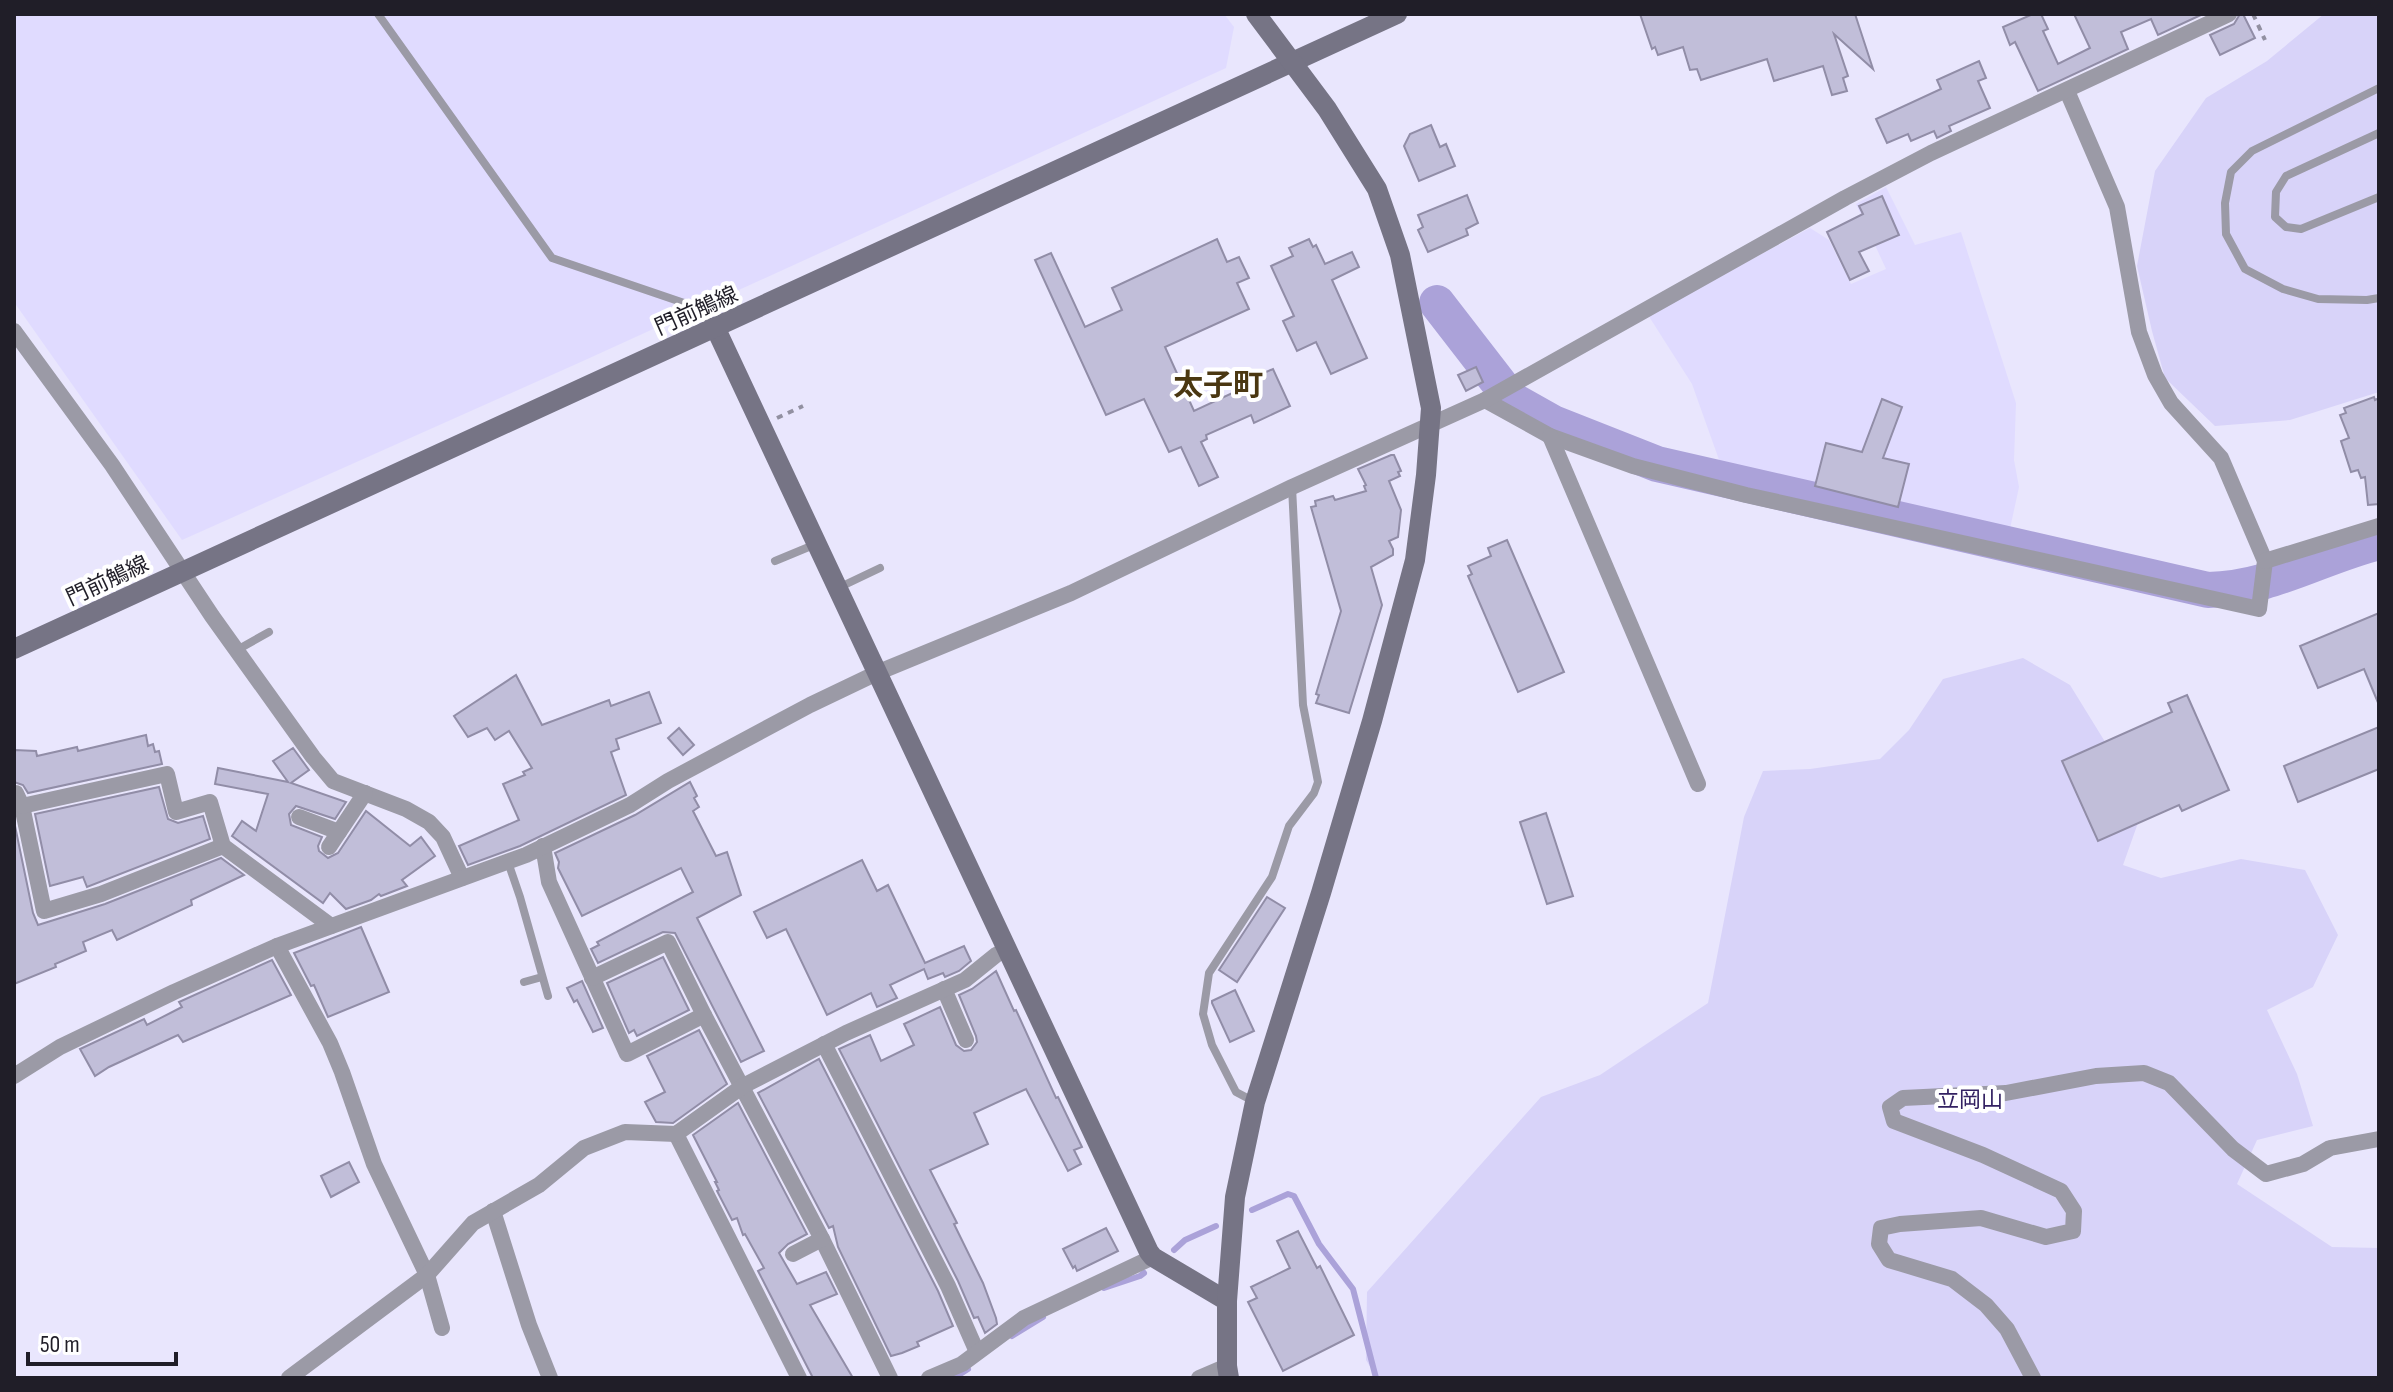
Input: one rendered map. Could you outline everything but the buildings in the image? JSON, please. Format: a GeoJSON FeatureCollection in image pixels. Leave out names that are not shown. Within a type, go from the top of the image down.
{"type":"FeatureCollection","features":[{"type":"Feature","properties":{"kind":"street"},"geometry":{"type":"LineString","coordinates":[[1199,1378],[1228,1372],[1227,1301],[1235,1197],[1255,1102],[1372,721],[1415,560],[1431,408],[1400,255],[1377,189],[1327,109],[1256,14]]}},
{"type":"Feature","properties":{"kind":"street","name":"門前鵤線"},"geometry":{"type":"LineString","coordinates":[[14,649],[1397,14]]}},
{"type":"Feature","properties":{"kind":"street"},"geometry":{"type":"LineString","coordinates":[[16,1070],[174,992],[277,946],[543,846],[630,805],[681,774],[879,672],[1071,593],[1497,393],[1931,153],[2229,14]]}},
{"type":"Feature","properties":{"kind":"street"},"geometry":{"type":"LineString","coordinates":[[1497,393],[1550,436],[1633,466],[1746,495],[2259,609],[2265,561],[2221,458],[2171,403],[2155,375],[2139,332],[2117,207],[2067,91]]}},
{"type":"Feature","properties":{"kind":"street"},"geometry":{"type":"LineString","coordinates":[[715,327],[1153,1257],[1227,1301]]}},
{"type":"Feature","properties":{"kind":"street"},"geometry":{"type":"LineString","coordinates":[[15,333],[112,465],[313,757],[333,781],[406,809],[429,822],[443,837],[462,878]]}},
{"type":"Feature","properties":{"kind":"street"},"geometry":{"type":"LineString","coordinates":[[1550,436],[1698,784]]}},
{"type":"Feature","properties":{"kind":"street"},"geometry":{"type":"LineString","coordinates":[[2265,561],[2379,526]]}},
{"type":"Feature","properties":{"kind":"street"},"geometry":{"type":"LineString","coordinates":[[223,846],[101,894],[44,911],[21,833],[19,799],[167,774],[176,812],[210,802],[223,846],[331,926]]}},
{"type":"Feature","properties":{"kind":"street"},"geometry":{"type":"LineString","coordinates":[[329,847],[365,793]]}},
{"type":"Feature","properties":{"kind":"street"},"geometry":{"type":"LineString","coordinates":[[299,817],[339,832]]}},
{"type":"Feature","properties":{"kind":"street"},"geometry":{"type":"LineString","coordinates":[[543,846],[549,882],[627,1054],[704,1015]]}},
{"type":"Feature","properties":{"kind":"street"},"geometry":{"type":"LineString","coordinates":[[592,978],[668,942],[822,1239],[890,1378]]}},
{"type":"Feature","properties":{"kind":"street"},"geometry":{"type":"LineString","coordinates":[[277,946],[330,1043],[374,1164],[427,1275],[442,1328]]}},
{"type":"Feature","properties":{"kind":"street"},"geometry":{"type":"LineString","coordinates":[[289,1378],[427,1275],[473,1223],[539,1185],[584,1148],[625,1132],[676,1134],[743,1086],[824,1044],[965,980],[1007,949]]}},
{"type":"Feature","properties":{"kind":"street"},"geometry":{"type":"LineString","coordinates":[[944,989],[966,1040]]}},
{"type":"Feature","properties":{"kind":"street"},"geometry":{"type":"LineString","coordinates":[[824,1044],[948,1286],[977,1352]]}},
{"type":"Feature","properties":{"kind":"street"},"geometry":{"type":"LineString","coordinates":[[2033,1378],[2007,1329],[1986,1305],[1952,1279],[1889,1260],[1879,1244],[1881,1228],[1981,1218],[2046,1237],[2073,1231],[2074,1211],[2061,1191],[1983,1155],[1894,1121],[1890,1107],[1903,1098],[2006,1093],[2096,1076],[2144,1073],[2169,1083],[2233,1149],[2266,1174],[2303,1164],[2330,1148],[2379,1139]]}},
{"type":"Feature","properties":{"kind":"street"},"geometry":{"type":"LineString","coordinates":[[676,1134],[799,1378]]}},
{"type":"Feature","properties":{"kind":"street"},"geometry":{"type":"LineString","coordinates":[[493,1211],[529,1325],[550,1378]]}},
{"type":"Feature","properties":{"kind":"street"},"geometry":{"type":"LineString","coordinates":[[793,1254],[822,1239]]}},
{"type":"Feature","properties":{"kind":"street"},"geometry":{"type":"LineString","coordinates":[[929,1378],[962,1364],[1024,1318],[1153,1257]]}},
{"type":"Feature","properties":{"kind":"lane"},"geometry":{"type":"LineString","coordinates":[[378,14],[552,258],[693,306],[715,327]]}},
{"type":"Feature","properties":{"kind":"lane"},"geometry":{"type":"LineString","coordinates":[[2379,88],[2252,151],[2231,172],[2225,203],[2226,234],[2245,269],[2283,289],[2318,299],[2379,298]]}},
{"type":"Feature","properties":{"kind":"lane"},"geometry":{"type":"LineString","coordinates":[[2379,133],[2286,176],[2276,192],[2275,217],[2286,227],[2301,229],[2379,197]]}},
{"type":"Feature","properties":{"kind":"lane"},"geometry":{"type":"LineString","coordinates":[[1255,1102],[1236,1092],[1212,1045],[1203,1014],[1209,973],[1272,877],[1289,826],[1314,793],[1318,782],[1303,705],[1292,487]]}},
{"type":"Feature","properties":{"kind":"lane"},"geometry":{"type":"LineString","coordinates":[[775,561],[817,544]]}},
{"type":"Feature","properties":{"kind":"lane"},"geometry":{"type":"LineString","coordinates":[[838,588],[880,568]]}},
{"type":"Feature","properties":{"kind":"lane"},"geometry":{"type":"LineString","coordinates":[[237,650],[269,632]]}},
{"type":"Feature","properties":{"kind":"lane"},"geometry":{"type":"LineString","coordinates":[[508,861],[548,996]]}},
{"type":"Feature","properties":{"kind":"lane"},"geometry":{"type":"LineString","coordinates":[[524,982],[542,977]]}},
{"type":"Feature","properties":{"kind":"path"},"geometry":{"type":"LineString","coordinates":[[2253,14],[2265,40]]}},
{"type":"Feature","properties":{"kind":"path"},"geometry":{"type":"LineString","coordinates":[[775,419],[803,406]]}},
{"type":"Feature","properties":{"kind":"shaded area"},"geometry":{"type":"Polygon","coordinates":[[[14,14],[1224,14],[1234,27],[1226,68],[182,540],[14,302],[14,14]]]}},
{"type":"Feature","properties":{"kind":"shaded area"},"geometry":{"type":"Polygon","coordinates":[[[1886,187],[1915,245],[1961,232],[2016,403],[2014,460],[2019,487],[2008,538],[1723,471],[1692,384],[1648,315],[1810,228],[1829,240],[1851,284],[1886,269],[1856,204],[1886,187]]]}},
{"type":"Feature","properties":{"kind":"green space"},"geometry":{"type":"Polygon","coordinates":[[[2324,14],[2379,14],[2379,392],[2290,420],[2215,426],[2165,378],[2152,331],[2137,266],[2155,171],[2206,98],[2267,61],[2324,14]]]}},
{"type":"Feature","properties":{"kind":"green space","name":"立岡山"},"geometry":{"type":"Polygon","coordinates":[[[2023,658],[2070,685],[2107,745],[2139,820],[2123,865],[2161,878],[2241,859],[2305,870],[2338,935],[2313,987],[2267,1010],[2297,1074],[2313,1126],[2257,1140],[2237,1184],[2332,1247],[2379,1248],[2379,1378],[1377,1378],[1366,1360],[1367,1292],[1541,1097],[1600,1075],[1708,1003],[1744,817],[1763,771],[1810,769],[1880,759],[1909,730],[1943,679],[2023,658]]]}},
{"type":"Feature","properties":{"kind":"waterway"},"geometry":{"type":"LineString","coordinates":[[1437,303],[1512,400],[1553,423],[1657,464],[2208,590],[2253,584],[2379,542]]}},
{"type":"Feature","properties":{"kind":"waterway"},"geometry":{"type":"LineString","coordinates":[[1252,1210],[1288,1194],[1294,1196],[1319,1244],[1353,1289],[1376,1378]]}},
{"type":"Feature","properties":{"kind":"waterway"},"geometry":{"type":"LineString","coordinates":[[1174,1250],[1185,1240],[1216,1226]]}},
{"type":"Feature","properties":{"kind":"waterway"},"geometry":{"type":"LineString","coordinates":[[1104,1288],[1144,1273]]}},
{"type":"Feature","properties":{"kind":"waterway"},"geometry":{"type":"LineString","coordinates":[[1012,1336],[1043,1317]]}},
{"type":"Feature","properties":{"kind":"waterway"},"geometry":{"type":"LineString","coordinates":[[954,1378],[968,1369]]}},
{"type":"Feature","properties":{"kind":"district","name":"太子町"},"geometry":{"type":"Point","coordinates":[1218,385]}}]}
